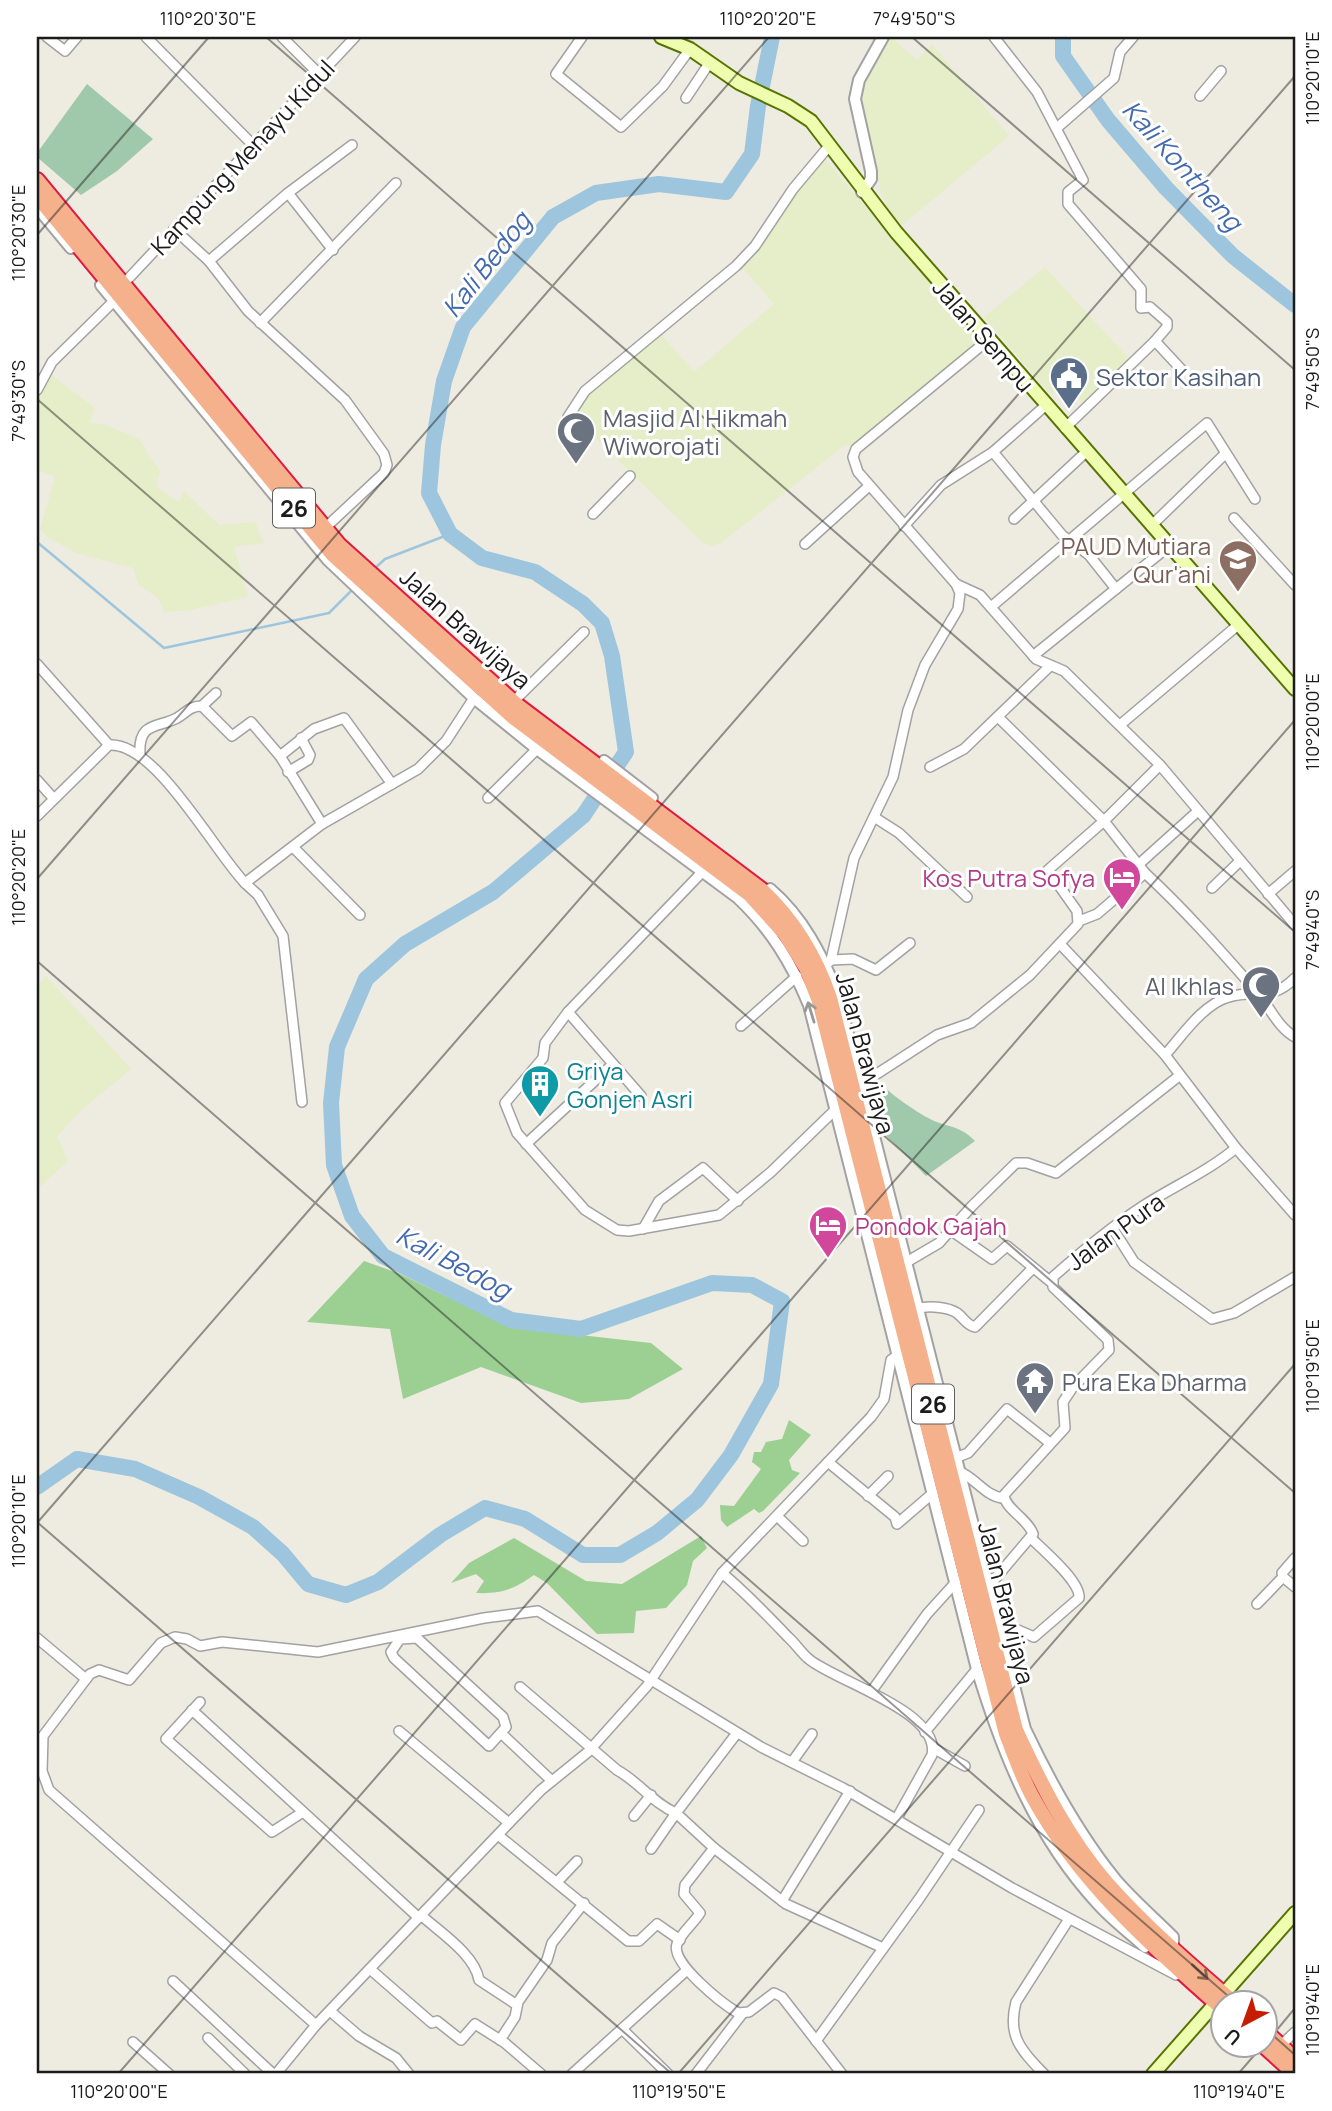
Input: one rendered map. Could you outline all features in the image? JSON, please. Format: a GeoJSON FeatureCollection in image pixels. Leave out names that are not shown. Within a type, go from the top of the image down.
{"type":"FeatureCollection","features":[{"type":"Feature","properties":{"kind":"highway"},"geometry":{"type":"LineString","coordinates":[[37,166],[129,278],[144,303]]}},
{"type":"Feature","properties":{"kind":"highway"},"geometry":{"type":"LineString","coordinates":[[37,180],[144,303]]}},
{"type":"Feature","properties":{"kind":"highway","name":"Jalan Brawijaya"},"geometry":{"type":"LineString","coordinates":[[37,196],[333,555],[390,614],[445,650]]}},
{"type":"Feature","properties":{"kind":"highway","name":"Jalan Brawijaya"},"geometry":{"type":"LineString","coordinates":[[144,303],[328,526],[397,592],[445,650],[514,718],[596,773],[780,907],[815,960],[830,998],[1016,1730],[1044,1790],[1076,1842],[1108,1884],[1173,1947],[1210,1988]]}},
{"type":"Feature","properties":{"kind":"highway"},"geometry":{"type":"LineString","coordinates":[[397,592],[519,696],[596,773]]}},
{"type":"Feature","properties":{"kind":"highway","name":"Jalan Brawijaya"},"geometry":{"type":"LineString","coordinates":[[657,820],[705,870],[769,914],[806,968],[819,1001],[988,1671],[1006,1734],[1031,1793],[1065,1848],[1100,1894],[1195,1984],[1210,1994]]}},
{"type":"Feature","properties":{"kind":"highway"},"geometry":{"type":"LineString","coordinates":[[1280,2048],[1292,2061]]}},
{"type":"Feature","properties":{"kind":"main road","name":"Jalan Sempu"},"geometry":{"type":"LineString","coordinates":[[661,37],[690,49],[740,83],[788,106],[811,121],[862,192],[988,340],[1295,689]]}},
{"type":"Feature","properties":{"kind":"main road"},"geometry":{"type":"LineString","coordinates":[[1234,1988],[1295,1913]]}},
{"type":"Feature","properties":{"kind":"main road"},"geometry":{"type":"LineString","coordinates":[[1156,2073],[1210,2016]]}},
{"type":"Feature","properties":{"kind":"street"},"geometry":{"type":"LineString","coordinates":[[47,37],[65,51],[77,37]]}},
{"type":"Feature","properties":{"kind":"street"},"geometry":{"type":"LineString","coordinates":[[146,37],[252,144]]}},
{"type":"Feature","properties":{"kind":"street"},"geometry":{"type":"LineString","coordinates":[[282,37],[320,75]]}},
{"type":"Feature","properties":{"kind":"street","name":"Kampung Menayu Kidul"},"geometry":{"type":"LineString","coordinates":[[129,278],[355,37]]}},
{"type":"Feature","properties":{"kind":"street"},"geometry":{"type":"LineString","coordinates":[[582,37],[556,74],[621,127],[663,86],[690,49]]}},
{"type":"Feature","properties":{"kind":"street"},"geometry":{"type":"LineString","coordinates":[[862,192],[871,179],[871,171],[855,99],[856,89],[883,37]]}},
{"type":"Feature","properties":{"kind":"street"},"geometry":{"type":"LineString","coordinates":[[993,37],[1016,63],[1058,127],[1083,180],[1068,192],[1068,204],[1140,289],[1143,296],[1139,306],[1150,307],[1167,323],[1167,327],[1155,341],[1065,428]]}},
{"type":"Feature","properties":{"kind":"street"},"geometry":{"type":"LineString","coordinates":[[1058,127],[1099,94],[1114,78],[1120,52],[1133,37]]}},
{"type":"Feature","properties":{"kind":"street"},"geometry":{"type":"LineString","coordinates":[[686,97],[710,62]]}},
{"type":"Feature","properties":{"kind":"street"},"geometry":{"type":"LineString","coordinates":[[1200,96],[1220,71]]}},
{"type":"Feature","properties":{"kind":"street"},"geometry":{"type":"LineString","coordinates":[[209,261],[288,193],[352,145]]}},
{"type":"Feature","properties":{"kind":"street"},"geometry":{"type":"LineString","coordinates":[[568,417],[585,391],[736,266],[755,246],[793,189],[829,146]]}},
{"type":"Feature","properties":{"kind":"street"},"geometry":{"type":"LineString","coordinates":[[260,323],[396,183]]}},
{"type":"Feature","properties":{"kind":"street"},"geometry":{"type":"LineString","coordinates":[[288,193],[333,250]]}},
{"type":"Feature","properties":{"kind":"street"},"geometry":{"type":"LineString","coordinates":[[37,207],[328,560],[390,614],[474,698],[537,749],[596,773],[657,820],[781,899],[828,962],[1025,1729],[1052,1785],[1116,1880],[1173,1937],[1173,1947]]}},
{"type":"Feature","properties":{"kind":"street"},"geometry":{"type":"LineString","coordinates":[[174,229],[209,261],[260,323],[345,400],[384,454],[387,466],[384,473],[328,526]]}},
{"type":"Feature","properties":{"kind":"street"},"geometry":{"type":"LineString","coordinates":[[37,390],[52,362],[114,301]]}},
{"type":"Feature","properties":{"kind":"street"},"geometry":{"type":"LineString","coordinates":[[828,962],[847,877],[893,777],[908,710],[925,665],[958,609],[960,593],[956,584],[869,486],[854,465],[856,449],[988,340]]}},
{"type":"Feature","properties":{"kind":"street"},"geometry":{"type":"LineString","coordinates":[[1155,341],[1181,369]]}},
{"type":"Feature","properties":{"kind":"street"},"geometry":{"type":"LineString","coordinates":[[904,526],[942,485],[993,452],[1045,406]]}},
{"type":"Feature","properties":{"kind":"street"},"geometry":{"type":"LineString","coordinates":[[991,607],[1207,423],[1255,499]]}},
{"type":"Feature","properties":{"kind":"street"},"geometry":{"type":"LineString","coordinates":[[993,452],[1070,541],[1089,555],[1116,589]]}},
{"type":"Feature","properties":{"kind":"street"},"geometry":{"type":"LineString","coordinates":[[1014,519],[1086,452]]}},
{"type":"Feature","properties":{"kind":"street"},"geometry":{"type":"LineString","coordinates":[[1151,526],[1225,454]]}},
{"type":"Feature","properties":{"kind":"street"},"geometry":{"type":"LineString","coordinates":[[593,514],[631,476]]}},
{"type":"Feature","properties":{"kind":"street"},"geometry":{"type":"LineString","coordinates":[[805,544],[869,486]]}},
{"type":"Feature","properties":{"kind":"street"},"geometry":{"type":"LineString","coordinates":[[1234,518],[1295,586]]}},
{"type":"Feature","properties":{"kind":"street"},"geometry":{"type":"LineString","coordinates":[[1033,656],[1169,546]]}},
{"type":"Feature","properties":{"kind":"street"},"geometry":{"type":"LineString","coordinates":[[956,584],[980,595],[1033,656],[1064,671],[1160,765],[1295,925]]}},
{"type":"Feature","properties":{"kind":"street"},"geometry":{"type":"LineString","coordinates":[[1120,725],[1238,625]]}},
{"type":"Feature","properties":{"kind":"street"},"geometry":{"type":"LineString","coordinates":[[519,696],[584,632]]}},
{"type":"Feature","properties":{"kind":"street"},"geometry":{"type":"LineString","coordinates":[[37,664],[109,745]]}},
{"type":"Feature","properties":{"kind":"street"},"geometry":{"type":"LineString","coordinates":[[930,767],[964,749],[1051,666]]}},
{"type":"Feature","properties":{"kind":"street"},"geometry":{"type":"LineString","coordinates":[[140,754],[141,743],[154,723],[178,717],[191,707],[202,706],[216,693]]}},
{"type":"Feature","properties":{"kind":"street"},"geometry":{"type":"LineString","coordinates":[[245,883],[322,824],[418,769],[434,754],[474,698]]}},
{"type":"Feature","properties":{"kind":"street"},"geometry":{"type":"LineString","coordinates":[[202,706],[232,737],[252,722],[280,756],[322,824]]}},
{"type":"Feature","properties":{"kind":"street"},"geometry":{"type":"LineString","coordinates":[[998,717],[1104,821],[1145,873],[1175,901],[1260,996],[1286,1033],[1295,1037]]}},
{"type":"Feature","properties":{"kind":"street"},"geometry":{"type":"LineString","coordinates":[[280,756],[301,738],[323,725],[344,718],[391,784]]}},
{"type":"Feature","properties":{"kind":"street"},"geometry":{"type":"LineString","coordinates":[[288,772],[309,760],[310,755],[301,738]]}},
{"type":"Feature","properties":{"kind":"street"},"geometry":{"type":"LineString","coordinates":[[37,816],[109,745],[120,744],[140,754],[170,787],[263,903],[283,936],[302,1101]]}},
{"type":"Feature","properties":{"kind":"street"},"geometry":{"type":"LineString","coordinates":[[488,798],[537,749]]}},
{"type":"Feature","properties":{"kind":"street"},"geometry":{"type":"LineString","coordinates":[[1079,921],[1077,911],[1048,870],[1104,821],[1160,765]]}},
{"type":"Feature","properties":{"kind":"street"},"geometry":{"type":"LineString","coordinates":[[37,780],[54,799]]}},
{"type":"Feature","properties":{"kind":"street"},"geometry":{"type":"LineString","coordinates":[[1138,865],[1198,811]]}},
{"type":"Feature","properties":{"kind":"street"},"geometry":{"type":"LineString","coordinates":[[874,817],[899,833],[967,897]]}},
{"type":"Feature","properties":{"kind":"street"},"geometry":{"type":"LineString","coordinates":[[294,848],[360,915]]}},
{"type":"Feature","properties":{"kind":"street"},"geometry":{"type":"LineString","coordinates":[[1212,888],[1240,860]]}},
{"type":"Feature","properties":{"kind":"street"},"geometry":{"type":"LineString","coordinates":[[837,1108],[738,1201],[719,1215],[643,1229],[617,1230],[585,1210],[526,1144],[508,1117],[505,1103],[543,1058],[545,1043],[568,1012],[705,870],[762,920],[797,975],[809,1006],[837,1108],[977,1669],[998,1737],[1025,1800],[1057,1852],[1098,1904],[1186,1984],[1195,1984]]}},
{"type":"Feature","properties":{"kind":"street"},"geometry":{"type":"LineString","coordinates":[[1268,894],[1295,871]]}},
{"type":"Feature","properties":{"kind":"street"},"geometry":{"type":"LineString","coordinates":[[860,1081],[869,1079],[937,1035],[971,1023],[1030,975],[1061,945],[1079,921],[1097,914],[1145,873]]}},
{"type":"Feature","properties":{"kind":"street"},"geometry":{"type":"LineString","coordinates":[[828,962],[853,959],[876,970],[910,943]]}},
{"type":"Feature","properties":{"kind":"street"},"geometry":{"type":"LineString","coordinates":[[1061,945],[1165,1055],[1236,1148],[1295,1215]]}},
{"type":"Feature","properties":{"kind":"street"},"geometry":{"type":"LineString","coordinates":[[741,1026],[797,975]]}},
{"type":"Feature","properties":{"kind":"street"},"geometry":{"type":"LineString","coordinates":[[1165,1055],[1215,1003],[1228,997],[1260,996],[1281,990],[1295,978]]}},
{"type":"Feature","properties":{"kind":"street"},"geometry":{"type":"LineString","coordinates":[[568,1012],[641,1096]]}},
{"type":"Feature","properties":{"kind":"street"},"geometry":{"type":"LineString","coordinates":[[526,1144],[613,1064]]}},
{"type":"Feature","properties":{"kind":"street"},"geometry":{"type":"LineString","coordinates":[[905,1263],[933,1248],[952,1231],[972,1206],[1016,1163],[1027,1163],[1056,1173],[1179,1076]]}},
{"type":"Feature","properties":{"kind":"street","name":"Jalan Pura"},"geometry":{"type":"LineString","coordinates":[[1003,1498],[1066,1424],[1063,1408],[1067,1396],[1106,1357],[1110,1345],[1051,1282],[1085,1248],[1141,1208],[1205,1171],[1236,1148]]}},
{"type":"Feature","properties":{"kind":"street"},"geometry":{"type":"LineString","coordinates":[[643,1229],[659,1201],[703,1168],[738,1201]]}},
{"type":"Feature","properties":{"kind":"street"},"geometry":{"type":"LineString","coordinates":[[1113,1229],[1134,1262],[1212,1320],[1234,1313],[1295,1277]]}},
{"type":"Feature","properties":{"kind":"street"},"geometry":{"type":"LineString","coordinates":[[952,1231],[992,1259],[1007,1246],[1051,1282]]}},
{"type":"Feature","properties":{"kind":"street"},"geometry":{"type":"LineString","coordinates":[[917,1308],[927,1306],[954,1311],[969,1326],[975,1327],[1032,1269]]}},
{"type":"Feature","properties":{"kind":"street"},"geometry":{"type":"LineString","coordinates":[[173,1982],[275,2074],[316,2025],[509,1823],[591,1748],[653,1679],[722,1573],[871,1417],[884,1399],[891,1360],[898,1355]]}},
{"type":"Feature","properties":{"kind":"street"},"geometry":{"type":"LineString","coordinates":[[955,1458],[968,1453],[1007,1409],[1050,1443]]}},
{"type":"Feature","properties":{"kind":"street"},"geometry":{"type":"LineString","coordinates":[[828,1462],[895,1517],[897,1524],[933,1493]]}},
{"type":"Feature","properties":{"kind":"street"},"geometry":{"type":"LineString","coordinates":[[958,1471],[969,1475],[996,1497],[1003,1498],[1028,1524],[1033,1534],[1032,1539],[987,1584]]}},
{"type":"Feature","properties":{"kind":"street"},"geometry":{"type":"LineString","coordinates":[[868,1496],[888,1476]]}},
{"type":"Feature","properties":{"kind":"street"},"geometry":{"type":"LineString","coordinates":[[777,1516],[803,1541]]}},
{"type":"Feature","properties":{"kind":"street"},"geometry":{"type":"LineString","coordinates":[[999,1631],[1011,1627],[1034,1637],[1069,1608],[1080,1594],[1063,1569],[1032,1539]]}},
{"type":"Feature","properties":{"kind":"street"},"geometry":{"type":"LineString","coordinates":[[1257,1604],[1283,1577],[1282,1573],[1295,1558]]}},
{"type":"Feature","properties":{"kind":"street"},"geometry":{"type":"LineString","coordinates":[[722,1573],[809,1660],[909,1714],[925,1732],[933,1748],[965,1766]]}},
{"type":"Feature","properties":{"kind":"street"},"geometry":{"type":"LineString","coordinates":[[1283,1577],[1295,1587]]}},
{"type":"Feature","properties":{"kind":"street"},"geometry":{"type":"LineString","coordinates":[[870,1692],[927,1614],[956,1582]]}},
{"type":"Feature","properties":{"kind":"street"},"geometry":{"type":"LineString","coordinates":[[316,2025],[49,1790],[41,1771],[43,1736],[86,1679],[99,1670],[129,1680],[161,1643],[175,1637],[200,1646],[222,1642],[318,1652],[484,1618],[538,1611],[653,1679],[737,1733],[850,1791],[1069,1919],[1176,1975]]}},
{"type":"Feature","properties":{"kind":"street"},"geometry":{"type":"LineString","coordinates":[[417,1637],[503,1717],[506,1722],[502,1734],[489,1746],[484,1745],[394,1658],[391,1652],[395,1644],[400,1639],[417,1637]]}},
{"type":"Feature","properties":{"kind":"street"},"geometry":{"type":"LineString","coordinates":[[37,1638],[86,1679]]}},
{"type":"Feature","properties":{"kind":"street"},"geometry":{"type":"LineString","coordinates":[[925,1732],[977,1669]]}},
{"type":"Feature","properties":{"kind":"street"},"geometry":{"type":"LineString","coordinates":[[520,1687],[591,1748],[664,1807],[676,1813],[714,1848],[782,1901],[883,1948]]}},
{"type":"Feature","properties":{"kind":"street"},"geometry":{"type":"LineString","coordinates":[[200,1702],[166,1739],[272,1832],[303,1812]]}},
{"type":"Feature","properties":{"kind":"street"},"geometry":{"type":"LineString","coordinates":[[192,1710],[470,1961],[478,1972],[479,1980],[517,2005]]}},
{"type":"Feature","properties":{"kind":"street"},"geometry":{"type":"LineString","coordinates":[[399,1731],[509,1823]]}},
{"type":"Feature","properties":{"kind":"street"},"geometry":{"type":"LineString","coordinates":[[651,1849],[737,1733]]}},
{"type":"Feature","properties":{"kind":"street"},"geometry":{"type":"LineString","coordinates":[[502,1734],[552,1781]]}},
{"type":"Feature","properties":{"kind":"street"},"geometry":{"type":"LineString","coordinates":[[792,1762],[812,1734]]}},
{"type":"Feature","properties":{"kind":"street"},"geometry":{"type":"LineString","coordinates":[[897,1818],[933,1748]]}},
{"type":"Feature","properties":{"kind":"street"},"geometry":{"type":"LineString","coordinates":[[782,1901],[850,1791]]}},
{"type":"Feature","properties":{"kind":"street"},"geometry":{"type":"LineString","coordinates":[[634,1816],[651,1794]]}},
{"type":"Feature","properties":{"kind":"street"},"geometry":{"type":"LineString","coordinates":[[816,2041],[919,1899],[979,1810]]}},
{"type":"Feature","properties":{"kind":"street"},"geometry":{"type":"LineString","coordinates":[[498,1835],[628,1941],[639,1941],[657,1924],[680,1940]]}},
{"type":"Feature","properties":{"kind":"street"},"geometry":{"type":"LineString","coordinates":[[714,1848],[685,1885],[684,1894],[700,1913],[676,1949],[687,1970],[742,2014]]}},
{"type":"Feature","properties":{"kind":"street"},"geometry":{"type":"LineString","coordinates":[[556,1882],[577,1861]]}},
{"type":"Feature","properties":{"kind":"street"},"geometry":{"type":"LineString","coordinates":[[500,2040],[515,2017],[517,2005],[547,1960],[552,1943],[584,1903]]}},
{"type":"Feature","properties":{"kind":"street"},"geometry":{"type":"LineString","coordinates":[[1044,2074],[1021,2049],[1014,2035],[1013,2015],[1016,2002],[1069,1919]]}},
{"type":"Feature","properties":{"kind":"street"},"geometry":{"type":"LineString","coordinates":[[370,1969],[432,2023],[437,2021],[461,2040],[475,2024],[500,2040],[541,2074]]}},
{"type":"Feature","properties":{"kind":"street"},"geometry":{"type":"LineString","coordinates":[[572,2074],[687,1970]]}},
{"type":"Feature","properties":{"kind":"street"},"geometry":{"type":"LineString","coordinates":[[698,2071],[742,2014],[777,1994],[785,1999],[842,2074]]}},
{"type":"Feature","properties":{"kind":"street"},"geometry":{"type":"LineString","coordinates":[[330,2011],[359,2036],[396,2058],[409,2074]]}},
{"type":"Feature","properties":{"kind":"street"},"geometry":{"type":"LineString","coordinates":[[622,2029],[668,2074]]}},
{"type":"Feature","properties":{"kind":"street"},"geometry":{"type":"LineString","coordinates":[[1292,2061],[1295,2032]]}},
{"type":"Feature","properties":{"kind":"street"},"geometry":{"type":"LineString","coordinates":[[208,2038],[245,2074]]}},
{"type":"Feature","properties":{"kind":"street"},"geometry":{"type":"LineString","coordinates":[[133,2042],[169,2074]]}},
{"type":"Feature","properties":{"kind":"green space"},"geometry":{"type":"Polygon","coordinates":[[[891,37],[917,60],[932,44],[1009,136],[902,225],[888,209],[881,193],[859,98],[866,77],[891,37]]]}},
{"type":"Feature","properties":{"kind":"green space"},"geometry":{"type":"Polygon","coordinates":[[[87,84],[153,139],[117,171],[81,195],[37,157],[37,153],[87,84]]]}},
{"type":"Feature","properties":{"kind":"green space"},"geometry":{"type":"Polygon","coordinates":[[[823,157],[975,334],[977,340],[975,346],[853,446],[845,445],[721,543],[711,546],[701,541],[576,419],[574,414],[583,398],[660,333],[694,372],[774,304],[740,265],[775,226],[796,191],[823,157]]]}},
{"type":"Feature","properties":{"kind":"green space"},"geometry":{"type":"Polygon","coordinates":[[[1045,267],[1130,360],[1084,405],[1065,383],[1051,395],[984,317],[1045,267]]]}},
{"type":"Feature","properties":{"kind":"green space"},"geometry":{"type":"Polygon","coordinates":[[[50,374],[94,407],[90,423],[103,424],[139,439],[160,472],[156,487],[179,502],[184,491],[219,525],[255,522],[264,543],[234,547],[248,597],[190,610],[164,612],[158,598],[138,584],[133,568],[76,553],[46,536],[40,529],[55,476],[37,470],[37,396],[50,374]]]}},
{"type":"Feature","properties":{"kind":"green space"},"geometry":{"type":"Polygon","coordinates":[[[46,976],[131,1069],[80,1111],[57,1136],[68,1161],[37,1189],[37,982],[39,984],[46,976]]]}},
{"type":"Feature","properties":{"kind":"green space"},"geometry":{"type":"Polygon","coordinates":[[[875,1077],[893,1095],[918,1112],[959,1129],[975,1141],[926,1176],[874,1123],[866,1085],[875,1077]]]}},
{"type":"Feature","properties":{"kind":"green space"},"geometry":{"type":"Polygon","coordinates":[[[364,1261],[398,1273],[510,1327],[651,1343],[683,1369],[629,1399],[581,1403],[481,1367],[403,1399],[390,1329],[307,1322],[364,1261]]]}},
{"type":"Feature","properties":{"kind":"green space"},"geometry":{"type":"Polygon","coordinates":[[[789,1420],[811,1435],[789,1460],[792,1470],[800,1473],[763,1511],[759,1513],[754,1509],[727,1527],[721,1520],[720,1505],[734,1506],[761,1469],[752,1462],[754,1452],[761,1452],[766,1442],[782,1439],[789,1420]]]}},
{"type":"Feature","properties":{"kind":"green space"},"geometry":{"type":"Polygon","coordinates":[[[701,1536],[707,1548],[693,1561],[687,1585],[666,1608],[636,1611],[634,1633],[597,1634],[547,1583],[534,1575],[513,1588],[493,1593],[476,1593],[484,1581],[476,1574],[451,1583],[469,1563],[514,1538],[586,1581],[622,1584],[701,1536]]]}},
{"type":"Feature","properties":{"kind":"waterway","name":"Kali Bedog"},"geometry":{"type":"LineString","coordinates":[[37,1487],[77,1459],[135,1469],[199,1497],[253,1527],[283,1554],[308,1584],[346,1595],[378,1582],[440,1535],[485,1508],[525,1519],[583,1555],[620,1555],[657,1533],[697,1500],[731,1455],[771,1384],[782,1301],[752,1285],[712,1283],[581,1329],[511,1320],[383,1256],[352,1216],[334,1165],[331,1103],[337,1047],[366,979],[405,944],[493,892],[583,816],[626,752],[612,656],[602,623],[583,604],[535,572],[482,558],[450,534],[429,493],[433,445],[444,381],[463,327],[553,217],[596,193],[659,184],[726,192],[752,154],[758,106],[772,37]]}},
{"type":"Feature","properties":{"kind":"waterway","name":"Kali Kontheng"},"geometry":{"type":"LineString","coordinates":[[1063,37],[1063,56],[1108,120],[1166,188],[1233,256],[1295,305]]}},
{"type":"Feature","properties":{"kind":"waterway"},"geometry":{"type":"LineString","coordinates":[[373,570],[385,559],[450,534]]}},
{"type":"Feature","properties":{"kind":"waterway"},"geometry":{"type":"LineString","coordinates":[[37,542],[164,648],[329,613],[351,591]]}},
{"type":"Feature","properties":{"kind":"place","name":"Sektor Kasihan"},"geometry":{"type":"Point","coordinates":[1069,410]}},
{"type":"Feature","properties":{"kind":"place","name":"Masjid Al Hikmah Wiworojati"},"geometry":{"type":"Point","coordinates":[576,465]}},
{"type":"Feature","properties":{"kind":"place","name":"PAUD Mutiara Qur'ani"},"geometry":{"type":"Point","coordinates":[1238,593]}},
{"type":"Feature","properties":{"kind":"place","name":"Kos Putra Sofya"},"geometry":{"type":"Point","coordinates":[1122,911]}},
{"type":"Feature","properties":{"kind":"place","name":"Al Ikhlas"},"geometry":{"type":"Point","coordinates":[1261,1019]}},
{"type":"Feature","properties":{"kind":"place","name":"Griya Gonjen Asri"},"geometry":{"type":"Point","coordinates":[540,1118]}},
{"type":"Feature","properties":{"kind":"place","name":"Pondok Gajah"},"geometry":{"type":"Point","coordinates":[828,1259]}},
{"type":"Feature","properties":{"kind":"place","name":"Pura Eka Dharma"},"geometry":{"type":"Point","coordinates":[1035,1415]}}]}
